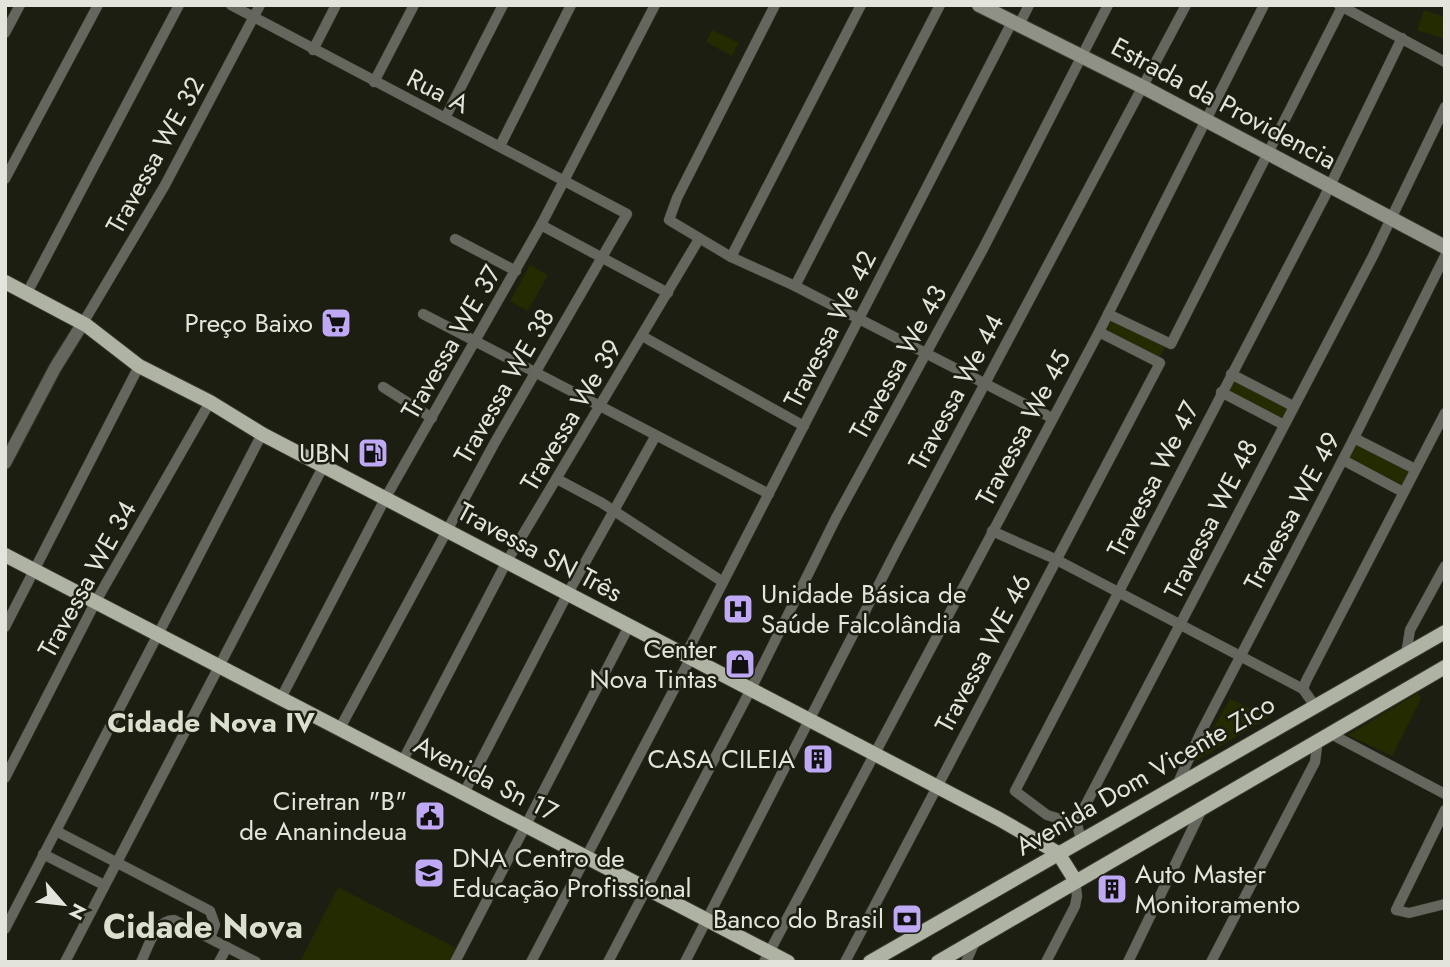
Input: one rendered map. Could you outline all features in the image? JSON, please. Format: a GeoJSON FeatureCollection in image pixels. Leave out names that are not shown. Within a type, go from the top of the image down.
{"type":"FeatureCollection","features":[{"type":"Feature","properties":{"kind":"main road","name":"Estrada da Providencia"},"geometry":{"type":"LineString","coordinates":[[979,5],[1145,88],[1445,247]]}},
{"type":"Feature","properties":{"kind":"main road","name":"Travessa SN Três"},"geometry":{"type":"LineString","coordinates":[[5,282],[83,323],[139,366],[210,402],[262,433],[506,563],[937,786],[1058,853]]}},
{"type":"Feature","properties":{"kind":"main road","name":"Avenida Sn 17"},"geometry":{"type":"LineString","coordinates":[[5,555],[707,919],[766,957],[788,962]]}},
{"type":"Feature","properties":{"kind":"main road","name":"Avenida Dom Vicente Zico"},"geometry":{"type":"LineString","coordinates":[[870,962],[1445,632]]}},
{"type":"Feature","properties":{"kind":"main road"},"geometry":{"type":"LineString","coordinates":[[938,962],[976,939],[990,921],[1074,878],[1445,667]]}},
{"type":"Feature","properties":{"kind":"main road"},"geometry":{"type":"LineString","coordinates":[[1058,853],[1074,878]]}},
{"type":"Feature","properties":{"kind":"street"},"geometry":{"type":"LineString","coordinates":[[5,33],[20,5]]}},
{"type":"Feature","properties":{"kind":"street"},"geometry":{"type":"LineString","coordinates":[[5,179],[98,5]]}},
{"type":"Feature","properties":{"kind":"street"},"geometry":{"type":"LineString","coordinates":[[26,293],[179,5]]}},
{"type":"Feature","properties":{"kind":"street","name":"Rua A"},"geometry":{"type":"LineString","coordinates":[[231,5],[627,214]]}},
{"type":"Feature","properties":{"kind":"street","name":"Travessa WE 32"},"geometry":{"type":"LineString","coordinates":[[83,323],[165,185],[260,5]]}},
{"type":"Feature","properties":{"kind":"street"},"geometry":{"type":"LineString","coordinates":[[313,50],[336,5]]}},
{"type":"Feature","properties":{"kind":"street"},"geometry":{"type":"LineString","coordinates":[[374,82],[414,5]]}},
{"type":"Feature","properties":{"kind":"street"},"geometry":{"type":"LineString","coordinates":[[445,118],[503,5]]}},
{"type":"Feature","properties":{"kind":"street"},"geometry":{"type":"LineString","coordinates":[[500,146],[571,5]]}},
{"type":"Feature","properties":{"kind":"street","name":"Travessa WE 37"},"geometry":{"type":"LineString","coordinates":[[281,698],[386,498],[477,342],[541,225],[655,5]]}},
{"type":"Feature","properties":{"kind":"street"},"geometry":{"type":"LineString","coordinates":[[775,5],[677,198],[670,220],[731,257],[795,286],[926,356],[1052,418]]}},
{"type":"Feature","properties":{"kind":"street"},"geometry":{"type":"LineString","coordinates":[[731,257],[861,5]]}},
{"type":"Feature","properties":{"kind":"street"},"geometry":{"type":"LineString","coordinates":[[795,286],[940,5]]}},
{"type":"Feature","properties":{"kind":"street","name":"Travessa We 42"},"geometry":{"type":"LineString","coordinates":[[688,657],[723,582],[858,321],[1016,23],[1029,5]]}},
{"type":"Feature","properties":{"kind":"street","name":"Travessa We 43"},"geometry":{"type":"LineString","coordinates":[[751,689],[836,518],[926,356],[1108,5]]}},
{"type":"Feature","properties":{"kind":"street","name":"Travessa We 44"},"geometry":{"type":"LineString","coordinates":[[811,720],[985,383],[1145,88],[1186,5]]}},
{"type":"Feature","properties":{"kind":"street","name":"Travessa We 45"},"geometry":{"type":"LineString","coordinates":[[875,754],[1099,332],[1264,5]]}},
{"type":"Feature","properties":{"kind":"street"},"geometry":{"type":"LineString","coordinates":[[1108,314],[1171,344],[1340,6],[1445,62]]}},
{"type":"Feature","properties":{"kind":"street","name":"Travessa We 47"},"geometry":{"type":"LineString","coordinates":[[1077,824],[1046,814],[1014,791],[1329,186],[1402,38]]}},
{"type":"Feature","properties":{"kind":"street","name":"Travessa WE 48"},"geometry":{"type":"LineString","coordinates":[[1077,824],[1373,257],[1445,107]]}},
{"type":"Feature","properties":{"kind":"street","name":"Travessa WE 38"},"geometry":{"type":"LineString","coordinates":[[340,728],[446,531],[627,214]]}},
{"type":"Feature","properties":{"kind":"street"},"geometry":{"type":"LineString","coordinates":[[541,225],[668,293]]}},
{"type":"Feature","properties":{"kind":"street"},"geometry":{"type":"LineString","coordinates":[[455,239],[516,271]]}},
{"type":"Feature","properties":{"kind":"street","name":"Travessa We 39"},"geometry":{"type":"LineString","coordinates":[[402,762],[506,563],[699,239]]}},
{"type":"Feature","properties":{"kind":"street","name":"Travessa WE 49"},"geometry":{"type":"LineString","coordinates":[[1177,785],[1240,655],[1343,460],[1445,256]]}},
{"type":"Feature","properties":{"kind":"street"},"geometry":{"type":"LineString","coordinates":[[423,314],[769,494]]}},
{"type":"Feature","properties":{"kind":"street"},"geometry":{"type":"LineString","coordinates":[[5,463],[55,368],[83,323]]}},
{"type":"Feature","properties":{"kind":"street","name":"Travessa WE 46"},"geometry":{"type":"LineString","coordinates":[[845,962],[1160,363],[1099,332]]}},
{"type":"Feature","properties":{"kind":"street"},"geometry":{"type":"LineString","coordinates":[[642,336],[804,425]]}},
{"type":"Feature","properties":{"kind":"street"},"geometry":{"type":"LineString","coordinates":[[5,627],[139,366]]}},
{"type":"Feature","properties":{"kind":"street"},"geometry":{"type":"LineString","coordinates":[[1231,374],[1293,407]]}},
{"type":"Feature","properties":{"kind":"street"},"geometry":{"type":"LineString","coordinates":[[383,387],[432,418]]}},
{"type":"Feature","properties":{"kind":"street"},"geometry":{"type":"LineString","coordinates":[[1221,392],[1284,425]]}},
{"type":"Feature","properties":{"kind":"street","name":"Travessa WE 34"},"geometry":{"type":"LineString","coordinates":[[5,778],[96,601],[210,402]]}},
{"type":"Feature","properties":{"kind":"street"},"geometry":{"type":"LineString","coordinates":[[1303,689],[1445,413]]}},
{"type":"Feature","properties":{"kind":"street"},"geometry":{"type":"LineString","coordinates":[[5,929],[262,433]]}},
{"type":"Feature","properties":{"kind":"street"},"geometry":{"type":"LineString","coordinates":[[464,793],[568,593],[655,437]]}},
{"type":"Feature","properties":{"kind":"street"},"geometry":{"type":"LineString","coordinates":[[1354,438],[1415,469]]}},
{"type":"Feature","properties":{"kind":"street"},"geometry":{"type":"LineString","coordinates":[[1343,460],[1403,492]]}},
{"type":"Feature","properties":{"kind":"street"},"geometry":{"type":"LineString","coordinates":[[65,962],[324,465]]}},
{"type":"Feature","properties":{"kind":"street"},"geometry":{"type":"LineString","coordinates":[[557,479],[615,511],[723,582]]}},
{"type":"Feature","properties":{"kind":"street"},"geometry":{"type":"LineString","coordinates":[[992,531],[1055,559],[1303,689],[1315,706]]}},
{"type":"Feature","properties":{"kind":"street"},"geometry":{"type":"LineString","coordinates":[[1406,654],[1410,630],[1445,566]]}},
{"type":"Feature","properties":{"kind":"street"},"geometry":{"type":"LineString","coordinates":[[455,962],[629,626]]}},
{"type":"Feature","properties":{"kind":"street"},"geometry":{"type":"LineString","coordinates":[[531,962],[688,657]]}},
{"type":"Feature","properties":{"kind":"street"},"geometry":{"type":"LineString","coordinates":[[608,962],[751,689]]}},
{"type":"Feature","properties":{"kind":"street"},"geometry":{"type":"LineString","coordinates":[[685,962],[811,720]]}},
{"type":"Feature","properties":{"kind":"street"},"geometry":{"type":"LineString","coordinates":[[1211,962],[1315,762],[1324,736],[1445,794]]}},
{"type":"Feature","properties":{"kind":"street"},"geometry":{"type":"LineString","coordinates":[[766,957],[875,754]]}},
{"type":"Feature","properties":{"kind":"street"},"geometry":{"type":"LineString","coordinates":[[1128,962],[1203,805]]}},
{"type":"Feature","properties":{"kind":"street"},"geometry":{"type":"LineString","coordinates":[[1445,810],[1396,910],[1409,913],[1445,904]]}},
{"type":"Feature","properties":{"kind":"street"},"geometry":{"type":"LineString","coordinates":[[1077,824],[1082,840]]}},
{"type":"Feature","properties":{"kind":"street"},"geometry":{"type":"LineString","coordinates":[[56,831],[210,911],[215,925],[210,938]]}},
{"type":"Feature","properties":{"kind":"street"},"geometry":{"type":"LineString","coordinates":[[43,854],[104,885]]}},
{"type":"Feature","properties":{"kind":"street"},"geometry":{"type":"LineString","coordinates":[[1046,962],[1075,906],[1077,896],[1074,878]]}},
{"type":"Feature","properties":{"kind":"street"},"geometry":{"type":"LineString","coordinates":[[141,962],[159,928],[167,920],[174,920],[256,962]]}},
{"type":"Feature","properties":{"kind":"street"},"geometry":{"type":"LineString","coordinates":[[966,962],[976,939]]}},
{"type":"Feature","properties":{"kind":"street"},"geometry":{"type":"LineString","coordinates":[[219,962],[227,947]]}},
{"type":"Feature","properties":{"kind":"green space"},"geometry":{"type":"Polygon","coordinates":[[[1424,10],[1445,17],[1445,39],[1417,30],[1424,10]]]}},
{"type":"Feature","properties":{"kind":"green space"},"geometry":{"type":"Polygon","coordinates":[[[712,30],[739,43],[732,56],[706,42],[712,30]]]}},
{"type":"Feature","properties":{"kind":"green space"},"geometry":{"type":"Polygon","coordinates":[[[530,265],[548,275],[528,311],[510,301],[530,265]]]}},
{"type":"Feature","properties":{"kind":"green space"},"geometry":{"type":"Polygon","coordinates":[[[1112,319],[1165,347],[1160,357],[1107,330],[1112,319]]]}},
{"type":"Feature","properties":{"kind":"green space"},"geometry":{"type":"Polygon","coordinates":[[[1231,374],[1293,406],[1284,425],[1221,392],[1231,374]]]}},
{"type":"Feature","properties":{"kind":"green space"},"geometry":{"type":"Polygon","coordinates":[[[1356,444],[1408,472],[1402,485],[1349,457],[1356,444]]]}},
{"type":"Feature","properties":{"kind":"green space"},"geometry":{"type":"Polygon","coordinates":[[[1418,693],[1421,699],[1392,756],[1348,735],[1418,693]]]}},
{"type":"Feature","properties":{"kind":"green space"},"geometry":{"type":"Polygon","coordinates":[[[1230,699],[1269,717],[1194,762],[1230,699]]]}},
{"type":"Feature","properties":{"kind":"green space"},"geometry":{"type":"Polygon","coordinates":[[[338,887],[456,948],[449,962],[300,962],[338,887]]]}},
{"type":"Feature","properties":{"kind":"place","name":"Preço Baixo"},"geometry":{"type":"Point","coordinates":[336,323]}},
{"type":"Feature","properties":{"kind":"place","name":"UBN"},"geometry":{"type":"Point","coordinates":[373,453]}},
{"type":"Feature","properties":{"kind":"place","name":"Unidade Básica de Saúde Falcolândia"},"geometry":{"type":"Point","coordinates":[738,609]}},
{"type":"Feature","properties":{"kind":"place","name":"Center Nova Tintas"},"geometry":{"type":"Point","coordinates":[740,664]}},
{"type":"Feature","properties":{"kind":"place","name":"CASA CILEIA"},"geometry":{"type":"Point","coordinates":[818,759]}},
{"type":"Feature","properties":{"kind":"place","name":"Ciretran \"B\" de Ananindeua"},"geometry":{"type":"Point","coordinates":[430,816]}},
{"type":"Feature","properties":{"kind":"place","name":"DNA Centro de Educação Profissional"},"geometry":{"type":"Point","coordinates":[429,873]}},
{"type":"Feature","properties":{"kind":"place","name":"Auto Master Monitoramento"},"geometry":{"type":"Point","coordinates":[1112,889]}},
{"type":"Feature","properties":{"kind":"place","name":"Banco do Brasil"},"geometry":{"type":"Point","coordinates":[907,919]}},
{"type":"Feature","properties":{"kind":"district","name":"Cidade Nova IV"},"geometry":{"type":"Point","coordinates":[211,722]}},
{"type":"Feature","properties":{"kind":"district","name":"Cidade Nova"},"geometry":{"type":"Point","coordinates":[203,926]}}]}
